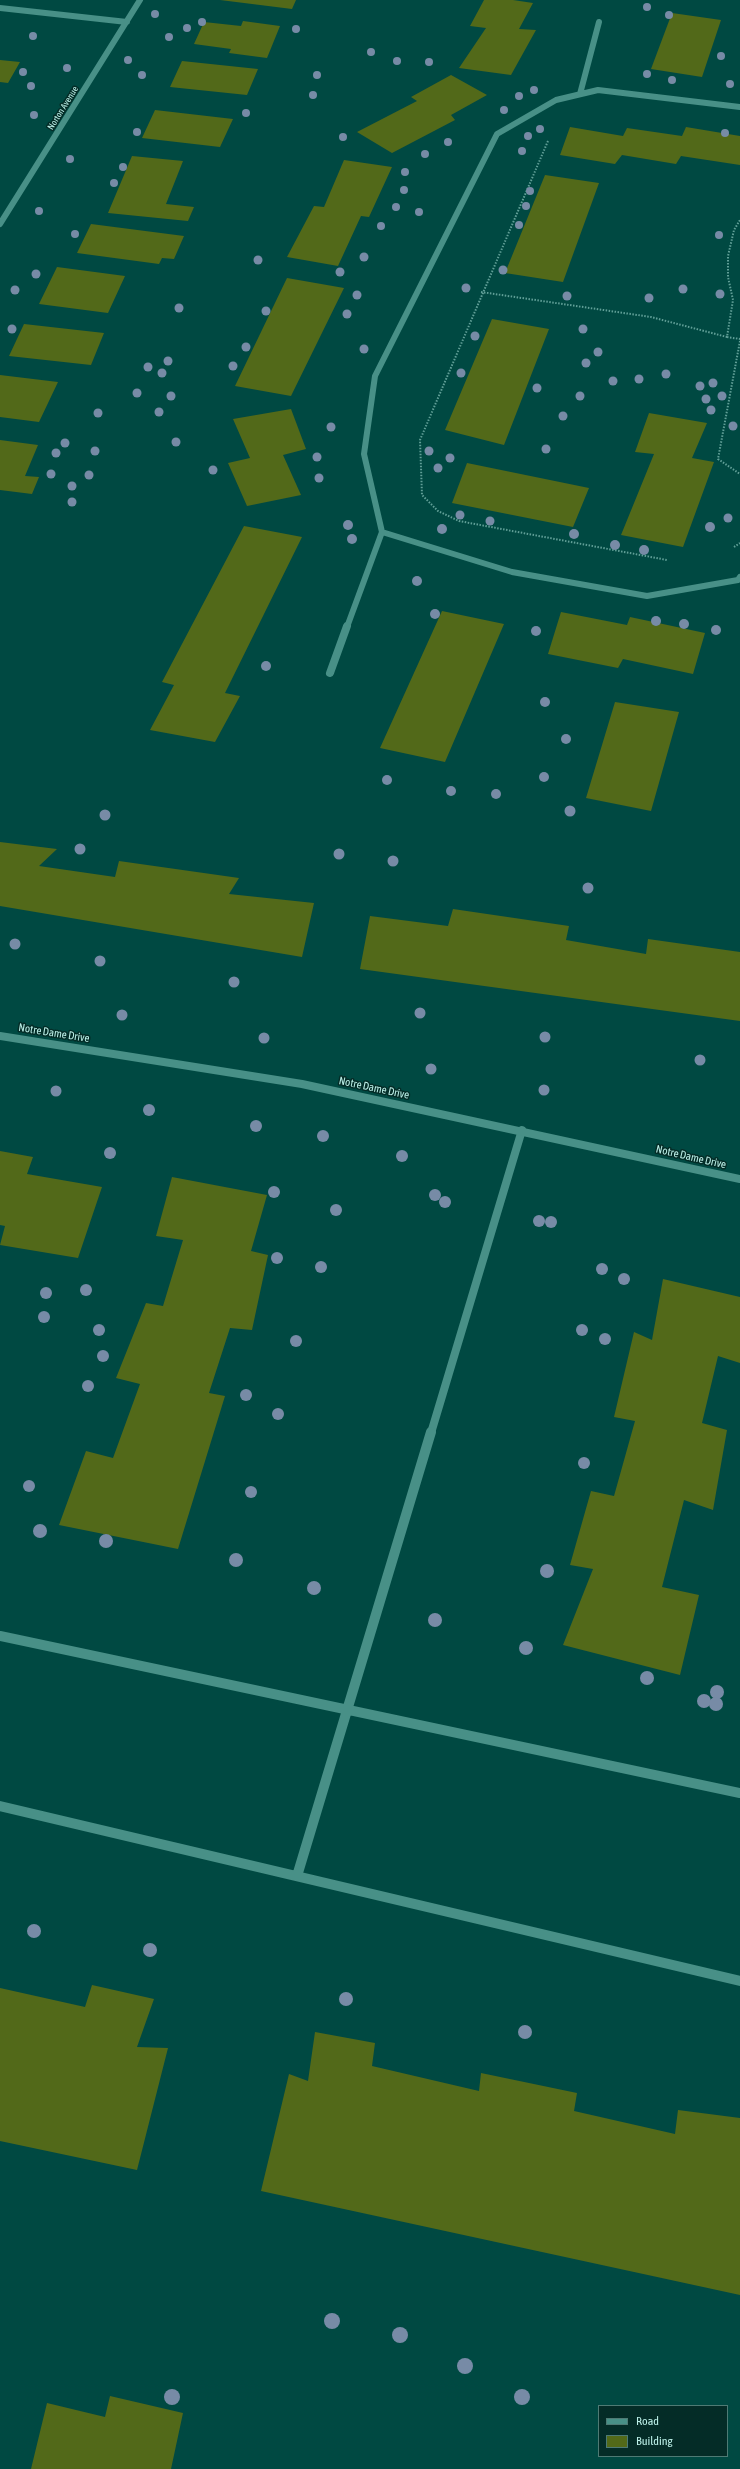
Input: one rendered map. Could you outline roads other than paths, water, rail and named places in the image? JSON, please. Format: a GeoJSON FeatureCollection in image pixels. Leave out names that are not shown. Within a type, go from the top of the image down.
{"type":"FeatureCollection","features":[{"type":"Feature","properties":{"kind":"street","name":"Norton Avenue"},"geometry":{"type":"LineString","coordinates":[[0,224],[140,0]]}},
{"type":"Feature","properties":{"kind":"street"},"geometry":{"type":"LineString","coordinates":[[0,8],[127,22]]}},
{"type":"Feature","properties":{"kind":"street"},"geometry":{"type":"LineString","coordinates":[[580,94],[599,22]]}},
{"type":"Feature","properties":{"kind":"street"},"geometry":{"type":"LineString","coordinates":[[330,673],[382,532],[364,454],[375,376],[497,134],[556,100],[598,90],[740,108]]}},
{"type":"Feature","properties":{"kind":"street"},"geometry":{"type":"LineString","coordinates":[[382,532],[512,572],[647,596],[739,579]]}},
{"type":"Feature","properties":{"kind":"street","name":"Notre Dame Drive"},"geometry":{"type":"LineString","coordinates":[[0,1036],[302,1084],[522,1130],[740,1179]]}},
{"type":"Feature","properties":{"kind":"street"},"geometry":{"type":"LineString","coordinates":[[297,1876],[346,1709],[522,1130]]}},
{"type":"Feature","properties":{"kind":"street"},"geometry":{"type":"LineString","coordinates":[[0,1636],[740,1793]]}},
{"type":"Feature","properties":{"kind":"street"},"geometry":{"type":"LineString","coordinates":[[0,1806],[740,1981]]}}]}
